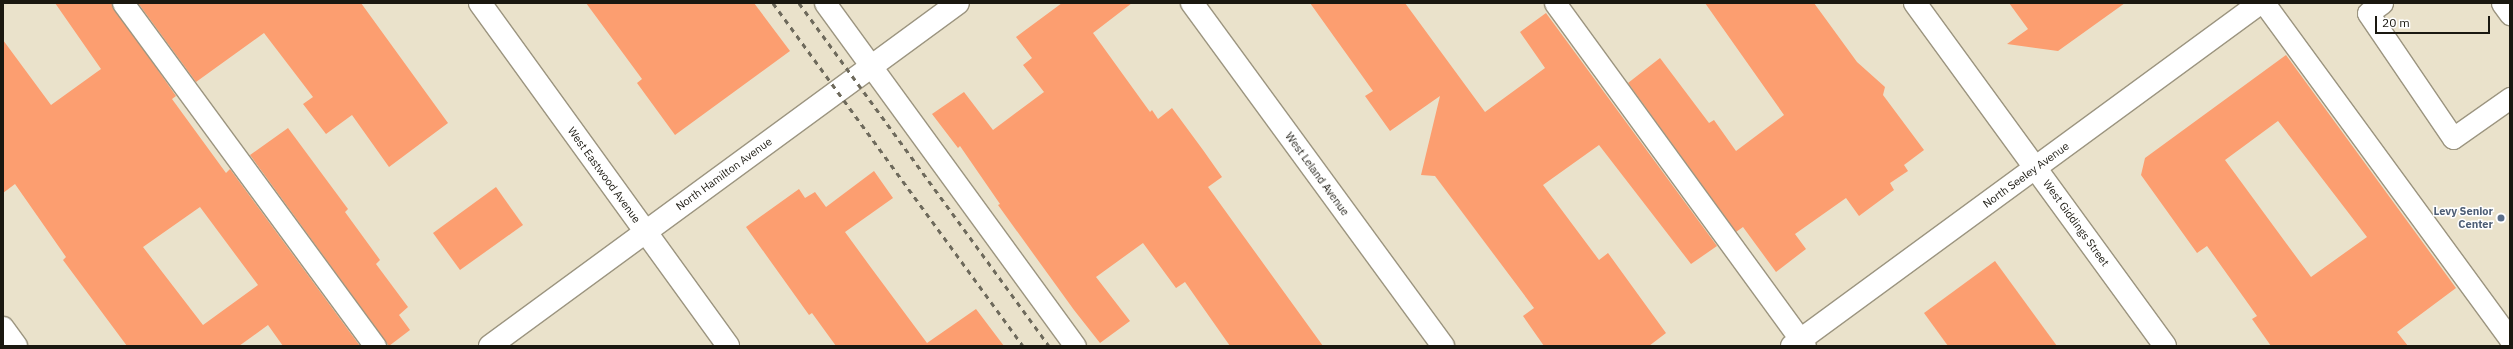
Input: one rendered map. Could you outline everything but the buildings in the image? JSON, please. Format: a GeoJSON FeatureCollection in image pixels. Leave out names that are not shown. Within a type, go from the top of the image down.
{"type":"FeatureCollection","features":[{"type":"Feature","properties":{"kind":"street","name":"West Eastwood Avenue"},"geometry":{"type":"LineString","coordinates":[[480,3],[728,346]]}},
{"type":"Feature","properties":{"kind":"street","name":"North Hamilton Avenue"},"geometry":{"type":"LineString","coordinates":[[490,346],[958,3]]}},
{"type":"Feature","properties":{"kind":"street","name":"West Leland Avenue"},"geometry":{"type":"LineString","coordinates":[[1192,3],[1443,346]]}},
{"type":"Feature","properties":{"kind":"street","name":"West Giddings Street"},"geometry":{"type":"LineString","coordinates":[[1915,3],[2165,346]]}},
{"type":"Feature","properties":{"kind":"street","name":"North Seeley Avenue"},"geometry":{"type":"LineString","coordinates":[[1799,344],[2260,3]]}},
{"type":"Feature","properties":{"kind":"street"},"geometry":{"type":"LineString","coordinates":[[3,328],[16,346]]}},
{"type":"Feature","properties":{"kind":"lane"},"geometry":{"type":"LineString","coordinates":[[123,3],[375,346]]}},
{"type":"Feature","properties":{"kind":"lane"},"geometry":{"type":"LineString","coordinates":[[825,3],[1075,346]]}},
{"type":"Feature","properties":{"kind":"lane"},"geometry":{"type":"LineString","coordinates":[[1555,3],[1799,344]]}},
{"type":"Feature","properties":{"kind":"lane"},"geometry":{"type":"LineString","coordinates":[[2264,3],[2510,339]]}},
{"type":"Feature","properties":{"kind":"lane"},"geometry":{"type":"LineString","coordinates":[[2382,3],[2368,13],[2453,138],[2510,98]]}},
{"type":"Feature","properties":{"kind":"lane"},"geometry":{"type":"LineString","coordinates":[[2502,3],[2510,14]]}},
{"type":"Feature","properties":{"kind":"railway"},"geometry":{"type":"LineString","coordinates":[[773,3],[1023,346]]}},
{"type":"Feature","properties":{"kind":"railway"},"geometry":{"type":"LineString","coordinates":[[799,3],[1049,346]]}},
{"type":"Feature","properties":{"kind":"place","name":"Levy Senior Center"},"geometry":{"type":"Point","coordinates":[2501,218]}}]}
